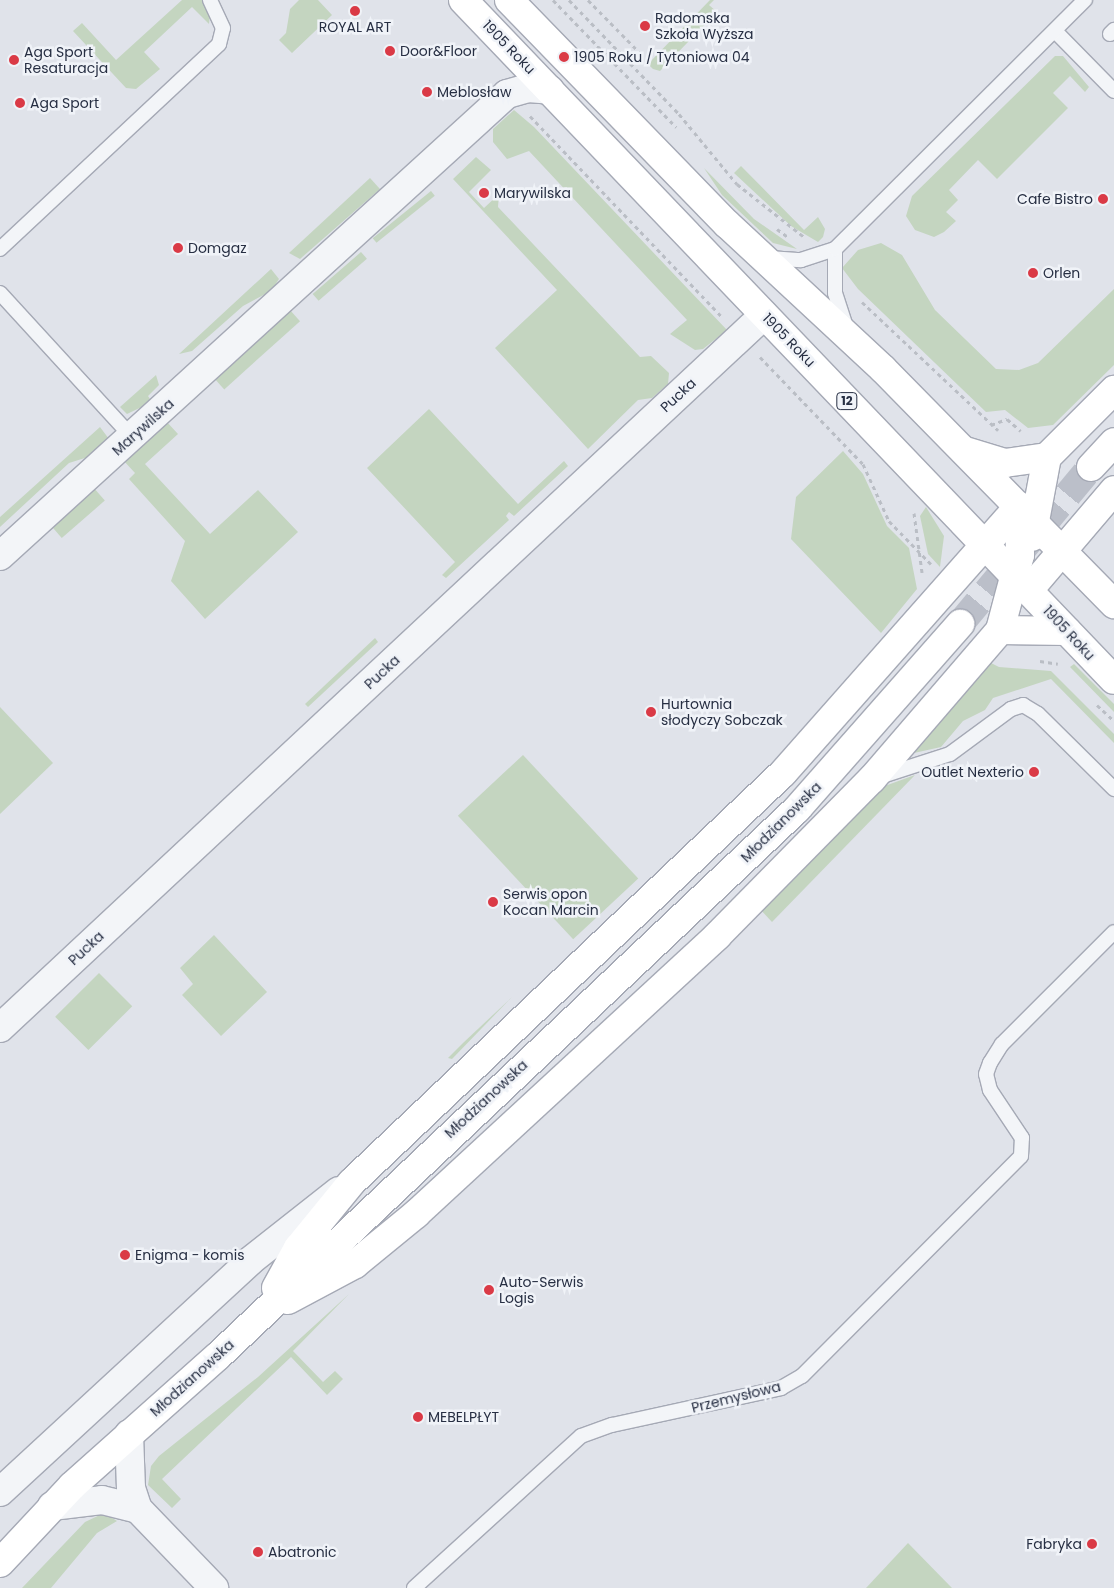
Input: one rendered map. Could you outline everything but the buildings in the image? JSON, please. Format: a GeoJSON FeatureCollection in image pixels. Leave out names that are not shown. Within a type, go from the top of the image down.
{"type":"FeatureCollection","features":[{"type":"Feature","properties":{"kind":"main road","name":"1905 Roku"},"geometry":{"type":"LineString","coordinates":[[463,0],[1114,680]]}},
{"type":"Feature","properties":{"kind":"main road"},"geometry":{"type":"LineString","coordinates":[[509,0],[759,255],[853,341],[965,451],[1114,604]]}},
{"type":"Feature","properties":{"kind":"main road"},"geometry":{"type":"LineString","coordinates":[[263,1313],[355,1264],[416,1214],[717,936],[872,780],[1000,630],[1022,583],[1026,514],[1048,457],[1114,390]]}},
{"type":"Feature","properties":{"kind":"main road"},"geometry":{"type":"LineString","coordinates":[[1091,467],[1114,442]]}},
{"type":"Feature","properties":{"kind":"main road"},"geometry":{"type":"LineString","coordinates":[[965,451],[1005,463],[1048,457]]}},
{"type":"Feature","properties":{"kind":"main road"},"geometry":{"type":"LineString","coordinates":[[1022,583],[1062,551],[1114,490]]}},
{"type":"Feature","properties":{"kind":"main road"},"geometry":{"type":"LineString","coordinates":[[263,1313],[298,1248],[352,1182],[783,773],[984,543],[1026,514]]}},
{"type":"Feature","properties":{"kind":"main road","name":"Młodzianowska"},"geometry":{"type":"LineString","coordinates":[[0,1563],[52,1506],[263,1313],[797,809],[960,624]]}},
{"type":"Feature","properties":{"kind":"main road"},"geometry":{"type":"LineString","coordinates":[[1000,630],[1067,631]]}},
{"type":"Feature","properties":{"kind":"street"},"geometry":{"type":"LineString","coordinates":[[508,46],[515,102]]}},
{"type":"Feature","properties":{"kind":"street","name":"Marywilska"},"geometry":{"type":"LineString","coordinates":[[0,556],[132,437],[515,102],[528,88],[550,90]]}},
{"type":"Feature","properties":{"kind":"street","name":"Pucka"},"geometry":{"type":"LineString","coordinates":[[0,1028],[764,315]]}},
{"type":"Feature","properties":{"kind":"street"},"geometry":{"type":"LineString","coordinates":[[0,1492],[250,1261],[352,1182]]}},
{"type":"Feature","properties":{"kind":"street"},"geometry":{"type":"LineString","coordinates":[[129,1434],[131,1482],[138,1509],[214,1588]]}},
{"type":"Feature","properties":{"kind":"street"},"geometry":{"type":"LineString","coordinates":[[52,1506],[102,1500],[138,1509]]}},
{"type":"Feature","properties":{"kind":"lane"},"geometry":{"type":"LineString","coordinates":[[0,249],[219,44],[222,20],[210,0]]}},
{"type":"Feature","properties":{"kind":"lane"},"geometry":{"type":"LineString","coordinates":[[759,255],[791,261],[829,252],[1085,0]]}},
{"type":"Feature","properties":{"kind":"lane"},"geometry":{"type":"LineString","coordinates":[[1055,31],[1088,56],[1104,73],[1114,90]]}},
{"type":"Feature","properties":{"kind":"lane"},"geometry":{"type":"LineString","coordinates":[[829,252],[835,293],[853,341]]}},
{"type":"Feature","properties":{"kind":"lane"},"geometry":{"type":"LineString","coordinates":[[0,293],[132,437]]}},
{"type":"Feature","properties":{"kind":"lane"},"geometry":{"type":"LineString","coordinates":[[872,780],[950,754],[1011,709],[1023,705],[1038,714],[1114,789]]}},
{"type":"Feature","properties":{"kind":"lane","name":"Przemysłowa"},"geometry":{"type":"LineString","coordinates":[[414,1588],[581,1436],[612,1425],[781,1388],[802,1376],[1024,1151],[1022,1138],[990,1090],[986,1074],[990,1063],[1002,1044],[1114,932]]}},
{"type":"Feature","properties":{"kind":"path"},"geometry":{"type":"LineString","coordinates":[[569,0],[629,62],[737,184],[829,252]]}},
{"type":"Feature","properties":{"kind":"path"},"geometry":{"type":"LineString","coordinates":[[588,0],[640,53],[629,62]]}},
{"type":"Feature","properties":{"kind":"path"},"geometry":{"type":"LineString","coordinates":[[515,102],[864,464]]}},
{"type":"Feature","properties":{"kind":"path"},"geometry":{"type":"LineString","coordinates":[[854,295],[997,429]]}},
{"type":"Feature","properties":{"kind":"path"},"geometry":{"type":"LineString","coordinates":[[914,510],[922,572],[927,577]]}},
{"type":"Feature","properties":{"kind":"green space"},"geometry":{"type":"Polygon","coordinates":[[[182,0],[203,0],[210,15],[209,24],[192,7],[144,52],[160,69],[136,89],[126,88],[73,31],[82,23],[116,60],[182,0]]]}},
{"type":"Feature","properties":{"kind":"green space"},"geometry":{"type":"Polygon","coordinates":[[[299,0],[318,0],[332,15],[292,53],[279,40],[286,33],[290,9],[299,0]]]}},
{"type":"Feature","properties":{"kind":"green space"},"geometry":{"type":"Polygon","coordinates":[[[710,0],[714,0],[709,5],[717,12],[660,71],[653,69],[648,64],[710,0]]]}},
{"type":"Feature","properties":{"kind":"green space"},"geometry":{"type":"Polygon","coordinates":[[[1055,56],[1063,56],[1089,87],[1085,92],[1070,76],[1053,93],[1068,108],[997,179],[978,160],[949,190],[958,200],[946,212],[956,221],[944,232],[934,237],[915,230],[906,216],[912,196],[1055,56]]]}},
{"type":"Feature","properties":{"kind":"green space"},"geometry":{"type":"Polygon","coordinates":[[[514,110],[534,127],[727,330],[703,349],[695,350],[670,334],[687,320],[529,151],[507,159],[493,142],[493,129],[514,110]]]}},
{"type":"Feature","properties":{"kind":"green space"},"geometry":{"type":"Polygon","coordinates":[[[476,157],[491,170],[469,192],[484,208],[499,194],[498,207],[640,357],[651,356],[669,373],[668,384],[652,398],[638,400],[588,449],[495,348],[557,290],[453,179],[476,157]]]}},
{"type":"Feature","properties":{"kind":"green space"},"geometry":{"type":"Polygon","coordinates":[[[741,166],[804,230],[818,217],[825,229],[823,237],[818,242],[791,226],[734,173],[741,166]]]}},
{"type":"Feature","properties":{"kind":"green space"},"geometry":{"type":"Polygon","coordinates":[[[704,168],[754,219],[797,249],[773,243],[722,195],[704,168]]]}},
{"type":"Feature","properties":{"kind":"green space"},"geometry":{"type":"Polygon","coordinates":[[[370,178],[380,189],[300,259],[289,253],[370,178]]]}},
{"type":"Feature","properties":{"kind":"green space"},"geometry":{"type":"Polygon","coordinates":[[[431,191],[435,196],[376,243],[373,238],[431,191]]]}},
{"type":"Feature","properties":{"kind":"green space"},"geometry":{"type":"Polygon","coordinates":[[[881,243],[902,255],[935,310],[996,369],[1019,370],[1038,363],[1114,289],[1114,365],[1053,425],[1028,428],[1005,410],[986,412],[858,289],[842,268],[858,250],[881,243]]]}},
{"type":"Feature","properties":{"kind":"green space"},"geometry":{"type":"Polygon","coordinates":[[[361,252],[367,259],[319,301],[313,294],[361,252]]]}},
{"type":"Feature","properties":{"kind":"green space"},"geometry":{"type":"Polygon","coordinates":[[[271,269],[279,279],[271,291],[243,306],[192,351],[179,354],[271,269]]]}},
{"type":"Feature","properties":{"kind":"green space"},"geometry":{"type":"Polygon","coordinates":[[[290,310],[300,321],[224,389],[214,378],[290,310]]]}},
{"type":"Feature","properties":{"kind":"green space"},"geometry":{"type":"Polygon","coordinates":[[[156,375],[159,385],[148,396],[152,402],[127,414],[120,407],[156,375]]]}},
{"type":"Feature","properties":{"kind":"green space"},"geometry":{"type":"Polygon","coordinates":[[[429,409],[518,504],[564,461],[568,466],[514,516],[509,512],[506,516],[509,520],[446,578],[442,575],[455,562],[367,468],[429,409]]]}},
{"type":"Feature","properties":{"kind":"green space"},"geometry":{"type":"Polygon","coordinates":[[[166,421],[178,434],[145,464],[210,534],[258,490],[298,532],[205,619],[171,581],[185,541],[129,479],[135,473],[123,460],[166,421]]]}},
{"type":"Feature","properties":{"kind":"green space"},"geometry":{"type":"Polygon","coordinates":[[[100,427],[109,439],[88,457],[69,463],[0,527],[0,517],[100,427]]]}},
{"type":"Feature","properties":{"kind":"green space"},"geometry":{"type":"Polygon","coordinates":[[[843,451],[863,474],[887,526],[909,548],[917,589],[881,633],[791,539],[796,497],[843,451]]]}},
{"type":"Feature","properties":{"kind":"green space"},"geometry":{"type":"Polygon","coordinates":[[[93,487],[105,501],[62,538],[50,524],[93,487]]]}},
{"type":"Feature","properties":{"kind":"green space"},"geometry":{"type":"Polygon","coordinates":[[[926,507],[944,536],[940,567],[928,554],[920,516],[926,507]]]}},
{"type":"Feature","properties":{"kind":"green space"},"geometry":{"type":"Polygon","coordinates":[[[375,638],[378,642],[308,707],[305,704],[375,638]]]}},
{"type":"Feature","properties":{"kind":"green space"},"geometry":{"type":"Polygon","coordinates":[[[991,663],[999,667],[1051,671],[1114,734],[1114,743],[1051,679],[993,698],[985,710],[963,721],[941,747],[914,753],[991,663]]]}},
{"type":"Feature","properties":{"kind":"green space"},"geometry":{"type":"Polygon","coordinates":[[[1074,664],[1114,704],[1114,712],[1070,667],[1074,664]]]}},
{"type":"Feature","properties":{"kind":"green space"},"geometry":{"type":"Polygon","coordinates":[[[0,707],[53,763],[0,814],[0,707]]]}},
{"type":"Feature","properties":{"kind":"green space"},"geometry":{"type":"Polygon","coordinates":[[[523,755],[638,879],[573,939],[458,816],[523,755]]]}},
{"type":"Feature","properties":{"kind":"green space"},"geometry":{"type":"Polygon","coordinates":[[[915,775],[772,922],[760,909],[882,787],[915,775]]]}},
{"type":"Feature","properties":{"kind":"green space"},"geometry":{"type":"Polygon","coordinates":[[[214,935],[267,992],[221,1036],[182,995],[193,984],[180,968],[214,935]]]}},
{"type":"Feature","properties":{"kind":"green space"},"geometry":{"type":"Polygon","coordinates":[[[99,973],[132,1006],[88,1050],[55,1017],[99,973]]]}},
{"type":"Feature","properties":{"kind":"green space"},"geometry":{"type":"Polygon","coordinates":[[[512,997],[452,1059],[448,1058],[463,1043],[512,997]]]}},
{"type":"Feature","properties":{"kind":"green space"},"geometry":{"type":"Polygon","coordinates":[[[349,1294],[293,1351],[323,1382],[335,1371],[343,1379],[327,1395],[291,1357],[162,1479],[181,1499],[172,1508],[148,1485],[151,1466],[159,1456],[258,1377],[349,1294]]]}},
{"type":"Feature","properties":{"kind":"green space"},"geometry":{"type":"Polygon","coordinates":[[[104,1513],[117,1521],[97,1533],[51,1588],[22,1588],[85,1522],[104,1513]]]}},
{"type":"Feature","properties":{"kind":"green space"},"geometry":{"type":"Polygon","coordinates":[[[908,1543],[952,1588],[866,1588],[908,1543]]]}},
{"type":"Feature","properties":{"kind":"tunnel"},"geometry":{"type":"LineString","coordinates":[[960,624],[1091,467]]}},
{"type":"Feature","properties":{"kind":"place","name":"ROYAL ART"},"geometry":{"type":"Point","coordinates":[355,11]}},
{"type":"Feature","properties":{"kind":"place","name":"Radomska Szkoła Wyższa"},"geometry":{"type":"Point","coordinates":[645,26]}},
{"type":"Feature","properties":{"kind":"place","name":"Door&Floor"},"geometry":{"type":"Point","coordinates":[390,51]}},
{"type":"Feature","properties":{"kind":"place","name":"1905 Roku / Tytoniowa 04"},"geometry":{"type":"Point","coordinates":[564,57]}},
{"type":"Feature","properties":{"kind":"place","name":"Aga Sport Resaturacja"},"geometry":{"type":"Point","coordinates":[14,60]}},
{"type":"Feature","properties":{"kind":"place","name":"Meblosław"},"geometry":{"type":"Point","coordinates":[427,92]}},
{"type":"Feature","properties":{"kind":"place","name":"Aga Sport"},"geometry":{"type":"Point","coordinates":[20,103]}},
{"type":"Feature","properties":{"kind":"place","name":"Marywilska"},"geometry":{"type":"Point","coordinates":[484,193]}},
{"type":"Feature","properties":{"kind":"place","name":"Cafe Bistro"},"geometry":{"type":"Point","coordinates":[1103,199]}},
{"type":"Feature","properties":{"kind":"place","name":"Domgaz"},"geometry":{"type":"Point","coordinates":[178,248]}},
{"type":"Feature","properties":{"kind":"place","name":"Orlen"},"geometry":{"type":"Point","coordinates":[1033,273]}},
{"type":"Feature","properties":{"kind":"place","name":"Hurtownia słodyczy Sobczak"},"geometry":{"type":"Point","coordinates":[651,712]}},
{"type":"Feature","properties":{"kind":"place","name":"Outlet Nexterio"},"geometry":{"type":"Point","coordinates":[1034,772]}},
{"type":"Feature","properties":{"kind":"place","name":"Serwis opon Kocan Marcin"},"geometry":{"type":"Point","coordinates":[493,902]}},
{"type":"Feature","properties":{"kind":"place","name":"Enigma - komis"},"geometry":{"type":"Point","coordinates":[125,1255]}},
{"type":"Feature","properties":{"kind":"place","name":"Auto-Serwis Logis"},"geometry":{"type":"Point","coordinates":[489,1290]}},
{"type":"Feature","properties":{"kind":"place","name":"MEBELPŁYT"},"geometry":{"type":"Point","coordinates":[418,1417]}},
{"type":"Feature","properties":{"kind":"place","name":"Fabryka"},"geometry":{"type":"Point","coordinates":[1092,1544]}},
{"type":"Feature","properties":{"kind":"place","name":"Abatronic"},"geometry":{"type":"Point","coordinates":[258,1552]}}]}
